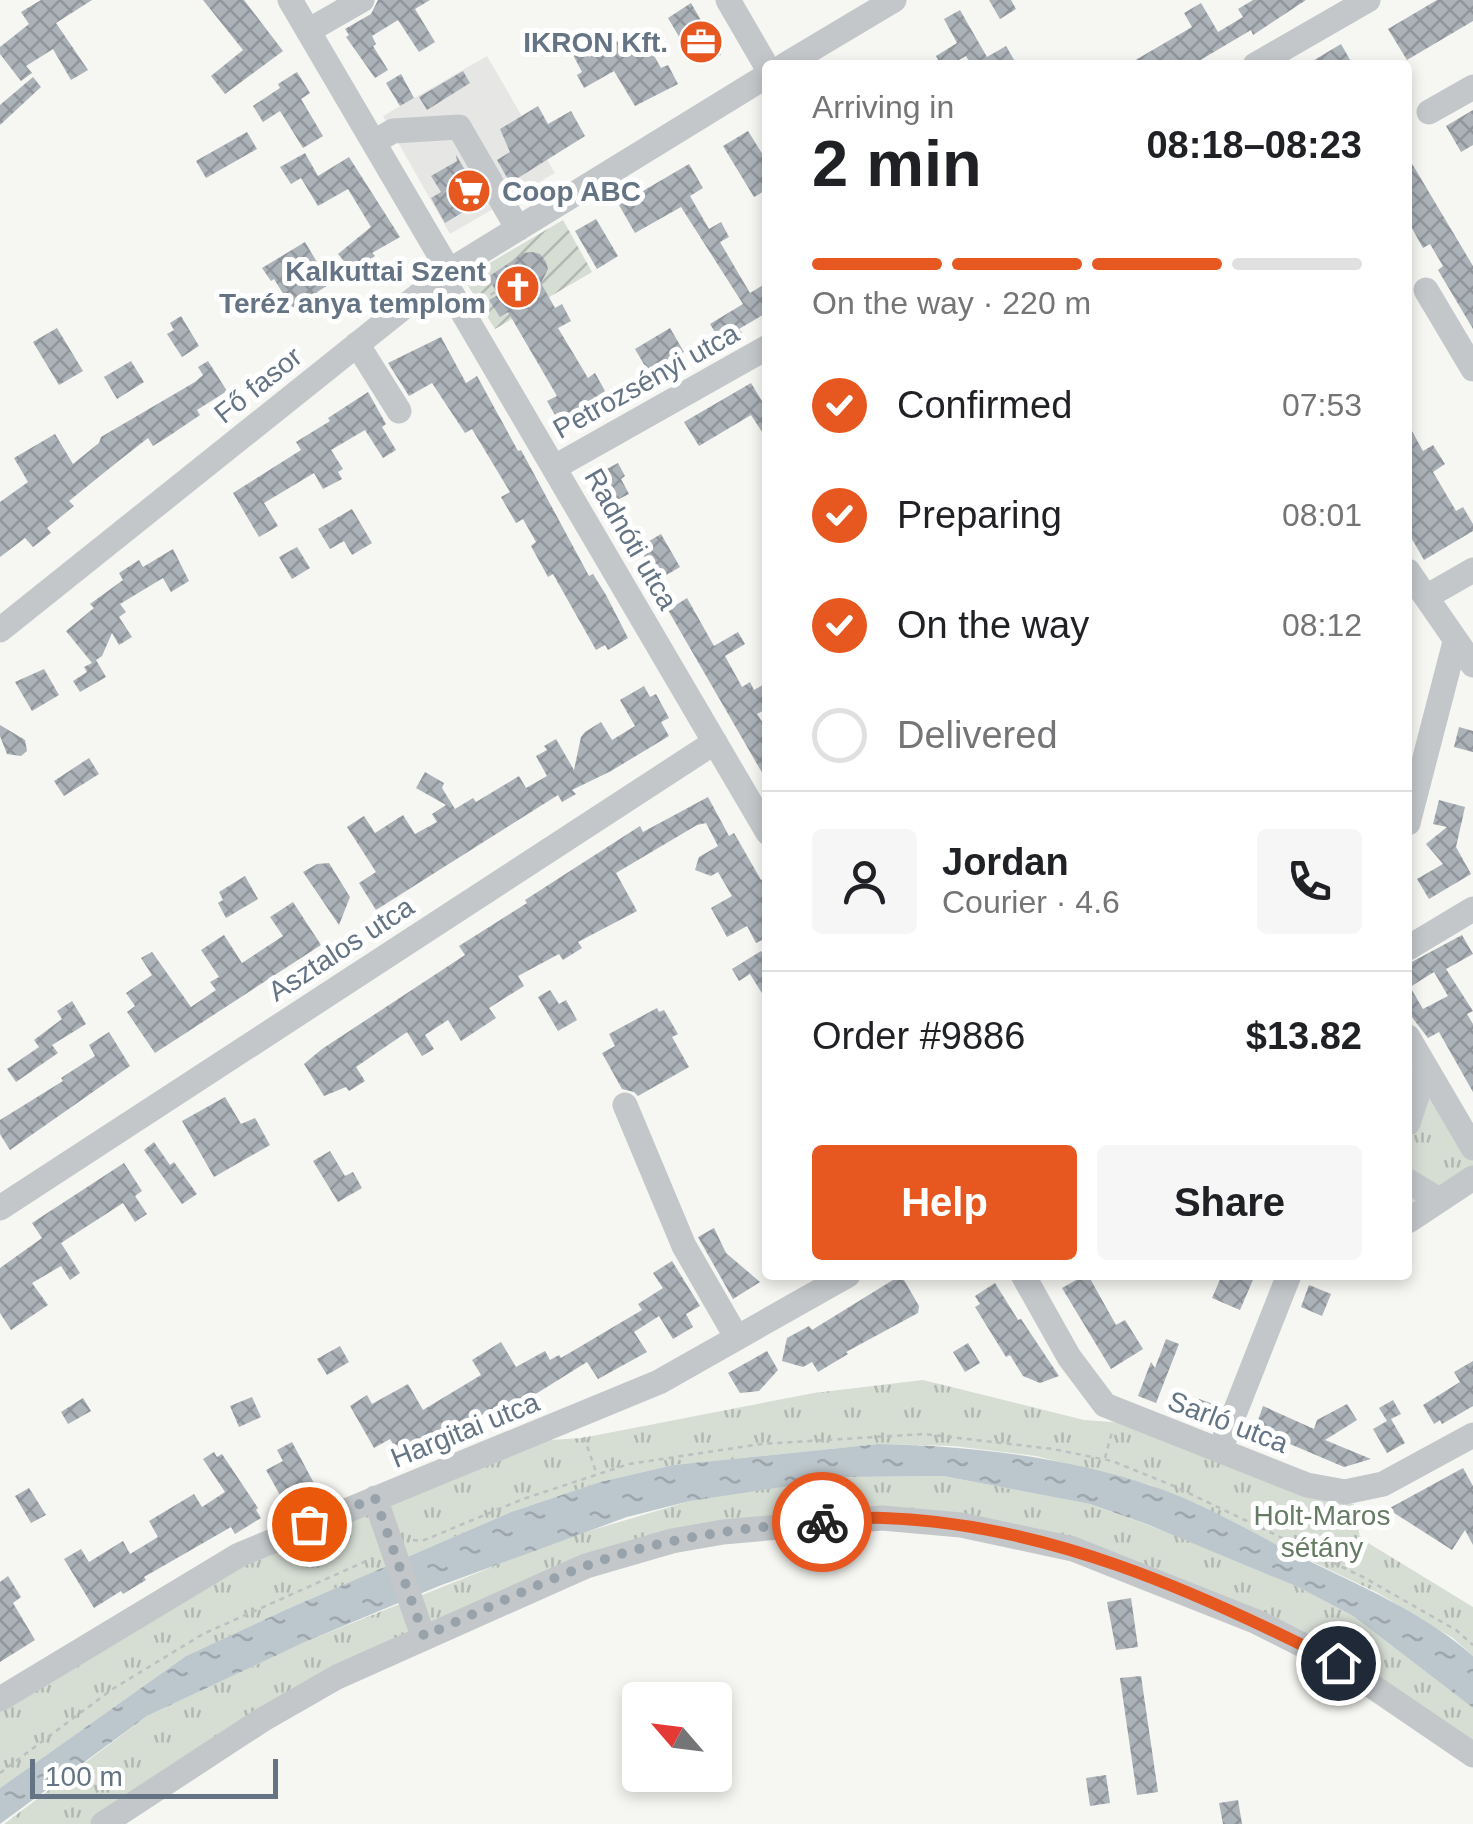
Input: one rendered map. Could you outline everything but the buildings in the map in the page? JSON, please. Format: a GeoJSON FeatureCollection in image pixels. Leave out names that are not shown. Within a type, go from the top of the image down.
{"type":"FeatureCollection","features":[{"type":"Feature","properties":{"kind":"street","name":"Radnóti utca"},"geometry":{"type":"LineString","coordinates":[[290,0],[374,142],[554,467],[762,823]]}},
{"type":"Feature","properties":{"kind":"street"},"geometry":{"type":"LineString","coordinates":[[308,31],[362,0]]}},
{"type":"Feature","properties":{"kind":"street"},"geometry":{"type":"LineString","coordinates":[[728,0],[762,61]]}},
{"type":"Feature","properties":{"kind":"street"},"geometry":{"type":"LineString","coordinates":[[828,54],[894,0]]}},
{"type":"Feature","properties":{"kind":"street"},"geometry":{"type":"LineString","coordinates":[[1290,56],[1368,0]]}},
{"type":"Feature","properties":{"kind":"street","name":"Fő fasor"},"geometry":{"type":"LineString","coordinates":[[0,630],[446,274],[762,76]]}},
{"type":"Feature","properties":{"kind":"street"},"geometry":{"type":"LineString","coordinates":[[1429,112],[1473,87]]}},
{"type":"Feature","properties":{"kind":"street"},"geometry":{"type":"LineString","coordinates":[[374,142],[393,131],[459,128],[518,229]]}},
{"type":"Feature","properties":{"kind":"street"},"geometry":{"type":"LineString","coordinates":[[1426,290],[1473,369]]}},
{"type":"Feature","properties":{"kind":"street"},"geometry":{"type":"LineString","coordinates":[[357,344],[400,411]]}},
{"type":"Feature","properties":{"kind":"street","name":"Petrozsényi utca"},"geometry":{"type":"LineString","coordinates":[[554,467],[762,353]]}},
{"type":"Feature","properties":{"kind":"street"},"geometry":{"type":"LineString","coordinates":[[1426,597],[1473,570]]}},
{"type":"Feature","properties":{"kind":"street"},"geometry":{"type":"LineString","coordinates":[[1412,577],[1473,665]]}},
{"type":"Feature","properties":{"kind":"street"},"geometry":{"type":"LineString","coordinates":[[1412,808],[1455,642]]}},
{"type":"Feature","properties":{"kind":"street","name":"Asztalos utca"},"geometry":{"type":"LineString","coordinates":[[0,1208],[715,742]]}},
{"type":"Feature","properties":{"kind":"street"},"geometry":{"type":"LineString","coordinates":[[1412,946],[1473,909]]}},
{"type":"Feature","properties":{"kind":"street"},"geometry":{"type":"LineString","coordinates":[[1412,1044],[1473,1148]]}},
{"type":"Feature","properties":{"kind":"street"},"geometry":{"type":"LineString","coordinates":[[1412,1111],[1426,1068]]}},
{"type":"Feature","properties":{"kind":"street"},"geometry":{"type":"LineString","coordinates":[[626,1105],[684,1246],[738,1338]]}},
{"type":"Feature","properties":{"kind":"street"},"geometry":{"type":"LineString","coordinates":[[1412,1218],[1473,1178]]}},
{"type":"Feature","properties":{"kind":"street"},"geometry":{"type":"LineString","coordinates":[[1412,1183],[1439,1200]]}},
{"type":"Feature","properties":{"kind":"street","name":"Hargitai utca"},"geometry":{"type":"LineString","coordinates":[[0,1699],[238,1554],[659,1382],[839,1280]]}},
{"type":"Feature","properties":{"kind":"street","name":"Sarló utca"},"geometry":{"type":"LineString","coordinates":[[1026,1280],[1069,1357],[1105,1405],[1307,1485],[1345,1492],[1396,1478],[1473,1436]]}},
{"type":"Feature","properties":{"kind":"street"},"geometry":{"type":"LineString","coordinates":[[1220,1450],[1288,1280]]}},
{"type":"Feature","properties":{"kind":"street"},"geometry":{"type":"LineString","coordinates":[[375,1498],[419,1623]]}},
{"type":"Feature","properties":{"kind":"street"},"geometry":{"type":"LineString","coordinates":[[102,1824],[419,1623],[672,1541],[799,1523],[882,1518],[961,1526],[1072,1549],[1257,1622],[1338,1663],[1473,1755]]}},
{"type":"Feature","properties":{"kind":"path"},"geometry":{"type":"LineString","coordinates":[[577,1417],[596,1474]]}},
{"type":"Feature","properties":{"kind":"path"},"geometry":{"type":"LineString","coordinates":[[0,1774],[111,1690],[188,1644],[372,1559],[392,1546],[422,1541],[522,1499],[629,1464],[761,1444],[924,1434],[1104,1459],[1174,1486],[1364,1577],[1456,1630],[1473,1645]]}},
{"type":"Feature","properties":{"kind":"path"},"geometry":{"type":"LineString","coordinates":[[1104,1459],[1108,1442]]}},
{"type":"Feature","properties":{"kind":"shaded area"},"geometry":{"type":"Polygon","coordinates":[[[487,56],[555,173],[450,234],[383,116],[487,56]]]}},
{"type":"Feature","properties":{"kind":"green space"},"geometry":{"type":"Polygon","coordinates":[[[563,220],[592,272],[495,329],[467,284],[471,274],[563,220]]]}},
{"type":"Feature","properties":{"kind":"green space"},"geometry":{"type":"Polygon","coordinates":[[[1412,1044],[1473,1148],[1473,1178],[1412,1218],[1412,1044]]]}},
{"type":"Feature","properties":{"kind":"green space","name":"Holt-Maros sétány"},"geometry":{"type":"Polygon","coordinates":[[[923,1380],[1084,1420],[1125,1423],[1299,1493],[1354,1504],[1360,1538],[1473,1607],[1473,1656],[1453,1638],[1378,1593],[1151,1485],[1036,1456],[953,1446],[878,1444],[673,1465],[600,1482],[511,1512],[186,1656],[0,1788],[0,1706],[255,1554],[535,1441],[582,1438],[814,1393],[923,1380]]]}},
{"type":"Feature","properties":{"kind":"green space","name":"Holt-Maros sétány"},"geometry":{"type":"Polygon","coordinates":[[[943,1476],[1090,1504],[1197,1543],[1298,1587],[1353,1616],[1473,1708],[1473,1755],[1257,1622],[961,1525],[672,1541],[423,1636],[103,1824],[4,1824],[147,1716],[305,1642],[562,1539],[690,1501],[777,1486],[848,1477],[943,1476]]]}},
{"type":"Feature","properties":{"kind":"water"},"geometry":{"type":"Polygon","coordinates":[[[878,1444],[981,1450],[1049,1460],[1116,1475],[1188,1500],[1390,1601],[1454,1640],[1473,1656],[1473,1708],[1353,1616],[1298,1587],[1149,1525],[1090,1504],[943,1476],[848,1477],[690,1501],[627,1517],[439,1586],[305,1642],[147,1716],[0,1824],[0,1788],[186,1656],[511,1512],[600,1482],[673,1465],[878,1444]]]}},
{"type":"Feature","properties":{"kind":"way so far"},"geometry":{"type":"LineString","coordinates":[[309,1524],[375,1498],[424,1636],[624,1553],[724,1532],[822,1522]]}},
{"type":"Feature","properties":{"kind":"place","name":"IKRON Kft."},"geometry":{"type":"Point","coordinates":[701,42]}},
{"type":"Feature","properties":{"kind":"place","name":"Coop ABC"},"geometry":{"type":"Point","coordinates":[469,191]}},
{"type":"Feature","properties":{"kind":"place","name":"Kalkuttai Szent Teréz anya templom"},"geometry":{"type":"Point","coordinates":[518,287]}},
{"type":"Feature","properties":{"kind":"route"},"geometry":{"type":"LineString","coordinates":[[822,1522],[882,1518],[961,1526],[1072,1549],[1257,1622],[1338,1663]]}}]}
